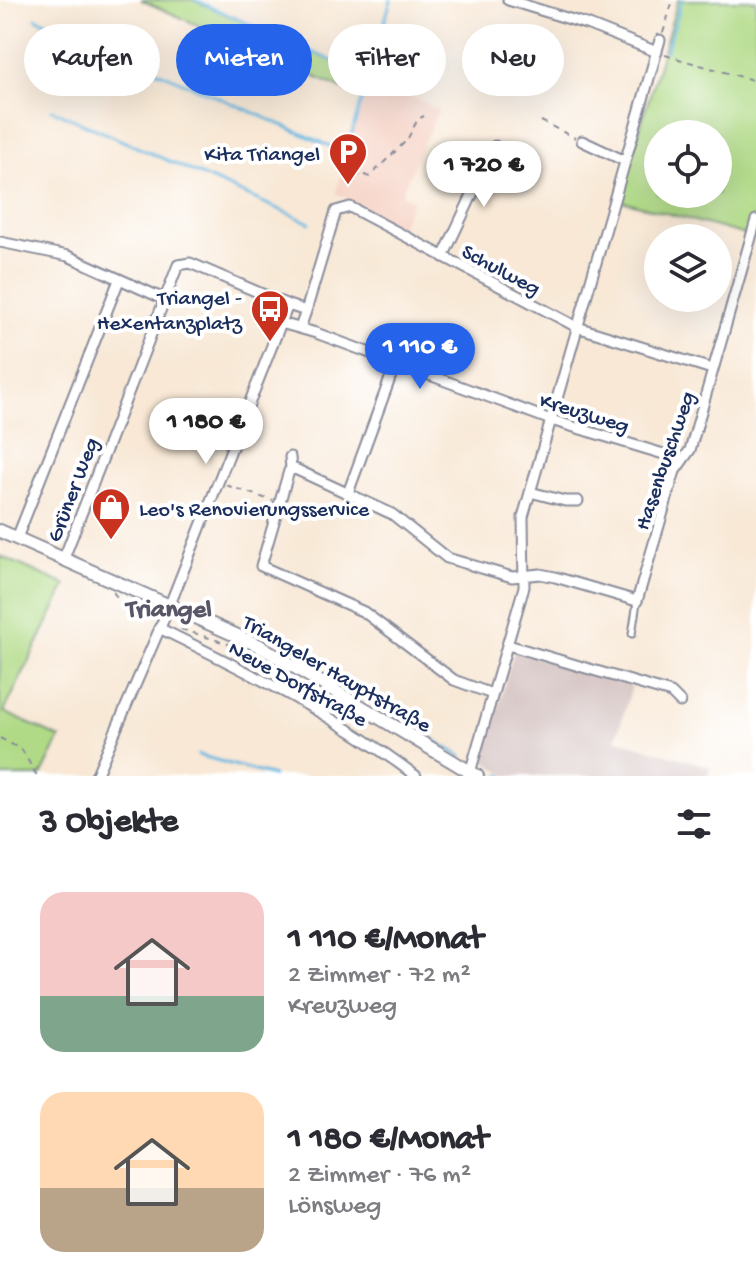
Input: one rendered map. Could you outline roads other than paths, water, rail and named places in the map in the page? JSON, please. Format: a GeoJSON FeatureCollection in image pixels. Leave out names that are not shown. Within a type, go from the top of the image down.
{"type":"FeatureCollection","features":[{"type":"Feature","properties":{"kind":"street"},"geometry":{"type":"LineString","coordinates":[[508,0],[589,25],[662,54]]}},
{"type":"Feature","properties":{"kind":"street"},"geometry":{"type":"LineString","coordinates":[[472,775],[526,576],[523,525],[530,492],[625,161],[662,54],[660,40]]}},
{"type":"Feature","properties":{"kind":"street"},"geometry":{"type":"LineString","coordinates":[[582,141],[625,161]]}},
{"type":"Feature","properties":{"kind":"street"},"geometry":{"type":"LineString","coordinates":[[443,257],[495,146]]}},
{"type":"Feature","properties":{"kind":"street","name":"Schulweg"},"geometry":{"type":"LineString","coordinates":[[306,311],[336,211],[350,207],[577,327],[712,369]]}},
{"type":"Feature","properties":{"kind":"street","name":"Hasenbuschweg"},"geometry":{"type":"LineString","coordinates":[[637,601],[680,459],[690,450],[756,220]]}},
{"type":"Feature","properties":{"kind":"street"},"geometry":{"type":"LineString","coordinates":[[0,242],[68,256],[164,299],[178,265],[183,262],[306,311],[300,328]]}},
{"type":"Feature","properties":{"kind":"street"},"geometry":{"type":"LineString","coordinates":[[17,538],[119,280]]}},
{"type":"Feature","properties":{"kind":"street","name":"Grüner Weg"},"geometry":{"type":"LineString","coordinates":[[64,558],[164,299]]}},
{"type":"Feature","properties":{"kind":"street"},"geometry":{"type":"LineString","coordinates":[[96,776],[169,607],[270,343],[284,324],[288,305]]}},
{"type":"Feature","properties":{"kind":"street","name":"Kreuzweg"},"geometry":{"type":"LineString","coordinates":[[284,324],[551,420],[680,459]]}},
{"type":"Feature","properties":{"kind":"street"},"geometry":{"type":"LineString","coordinates":[[348,493],[395,365]]}},
{"type":"Feature","properties":{"kind":"street"},"geometry":{"type":"LineString","coordinates":[[290,457],[291,469],[261,561],[265,569],[364,612],[454,680],[492,694]]}},
{"type":"Feature","properties":{"kind":"street"},"geometry":{"type":"LineString","coordinates":[[291,469],[392,514],[447,558],[512,577],[555,577],[637,601]]}},
{"type":"Feature","properties":{"kind":"street"},"geometry":{"type":"LineString","coordinates":[[530,492],[578,501]]}},
{"type":"Feature","properties":{"kind":"street","name":"Triangeler Hauptstraße"},"geometry":{"type":"LineString","coordinates":[[0,531],[258,645],[472,775]]}},
{"type":"Feature","properties":{"kind":"street","name":"Neue Dorfstraße"},"geometry":{"type":"LineString","coordinates":[[161,626],[303,702],[372,744],[416,776]]}},
{"type":"Feature","properties":{"kind":"street"},"geometry":{"type":"LineString","coordinates":[[508,645],[671,693],[680,702]]}},
{"type":"Feature","properties":{"kind":"lane"},"geometry":{"type":"LineString","coordinates":[[632,634],[637,601]]}},
{"type":"Feature","properties":{"kind":"waterway"},"geometry":{"type":"LineString","coordinates":[[195,0],[328,59]]}},
{"type":"Feature","properties":{"kind":"waterway"},"geometry":{"type":"LineString","coordinates":[[36,18],[346,153],[391,0]]}},
{"type":"Feature","properties":{"kind":"waterway"},"geometry":{"type":"LineString","coordinates":[[666,51],[682,0]]}},
{"type":"Feature","properties":{"kind":"waterway"},"geometry":{"type":"LineString","coordinates":[[52,110],[310,223]]}},
{"type":"Feature","properties":{"kind":"waterway"},"geometry":{"type":"LineString","coordinates":[[330,678],[462,757]]}},
{"type":"Feature","properties":{"kind":"waterway"},"geometry":{"type":"LineString","coordinates":[[198,755],[273,776]]}},
{"type":"Feature","properties":{"kind":"place","name":"Kita Triangel"},"geometry":{"type":"Point","coordinates":[348,186]}},
{"type":"Feature","properties":{"kind":"place","name":"Triangel - Hexentanzplatz"},"geometry":{"type":"Point","coordinates":[270,343]}},
{"type":"Feature","properties":{"kind":"place","name":"Leo's Renovierungsservice"},"geometry":{"type":"Point","coordinates":[111,541]}},
{"type":"Feature","properties":{"kind":"district","name":"Triangel"},"geometry":{"type":"Point","coordinates":[169,607]}}]}
